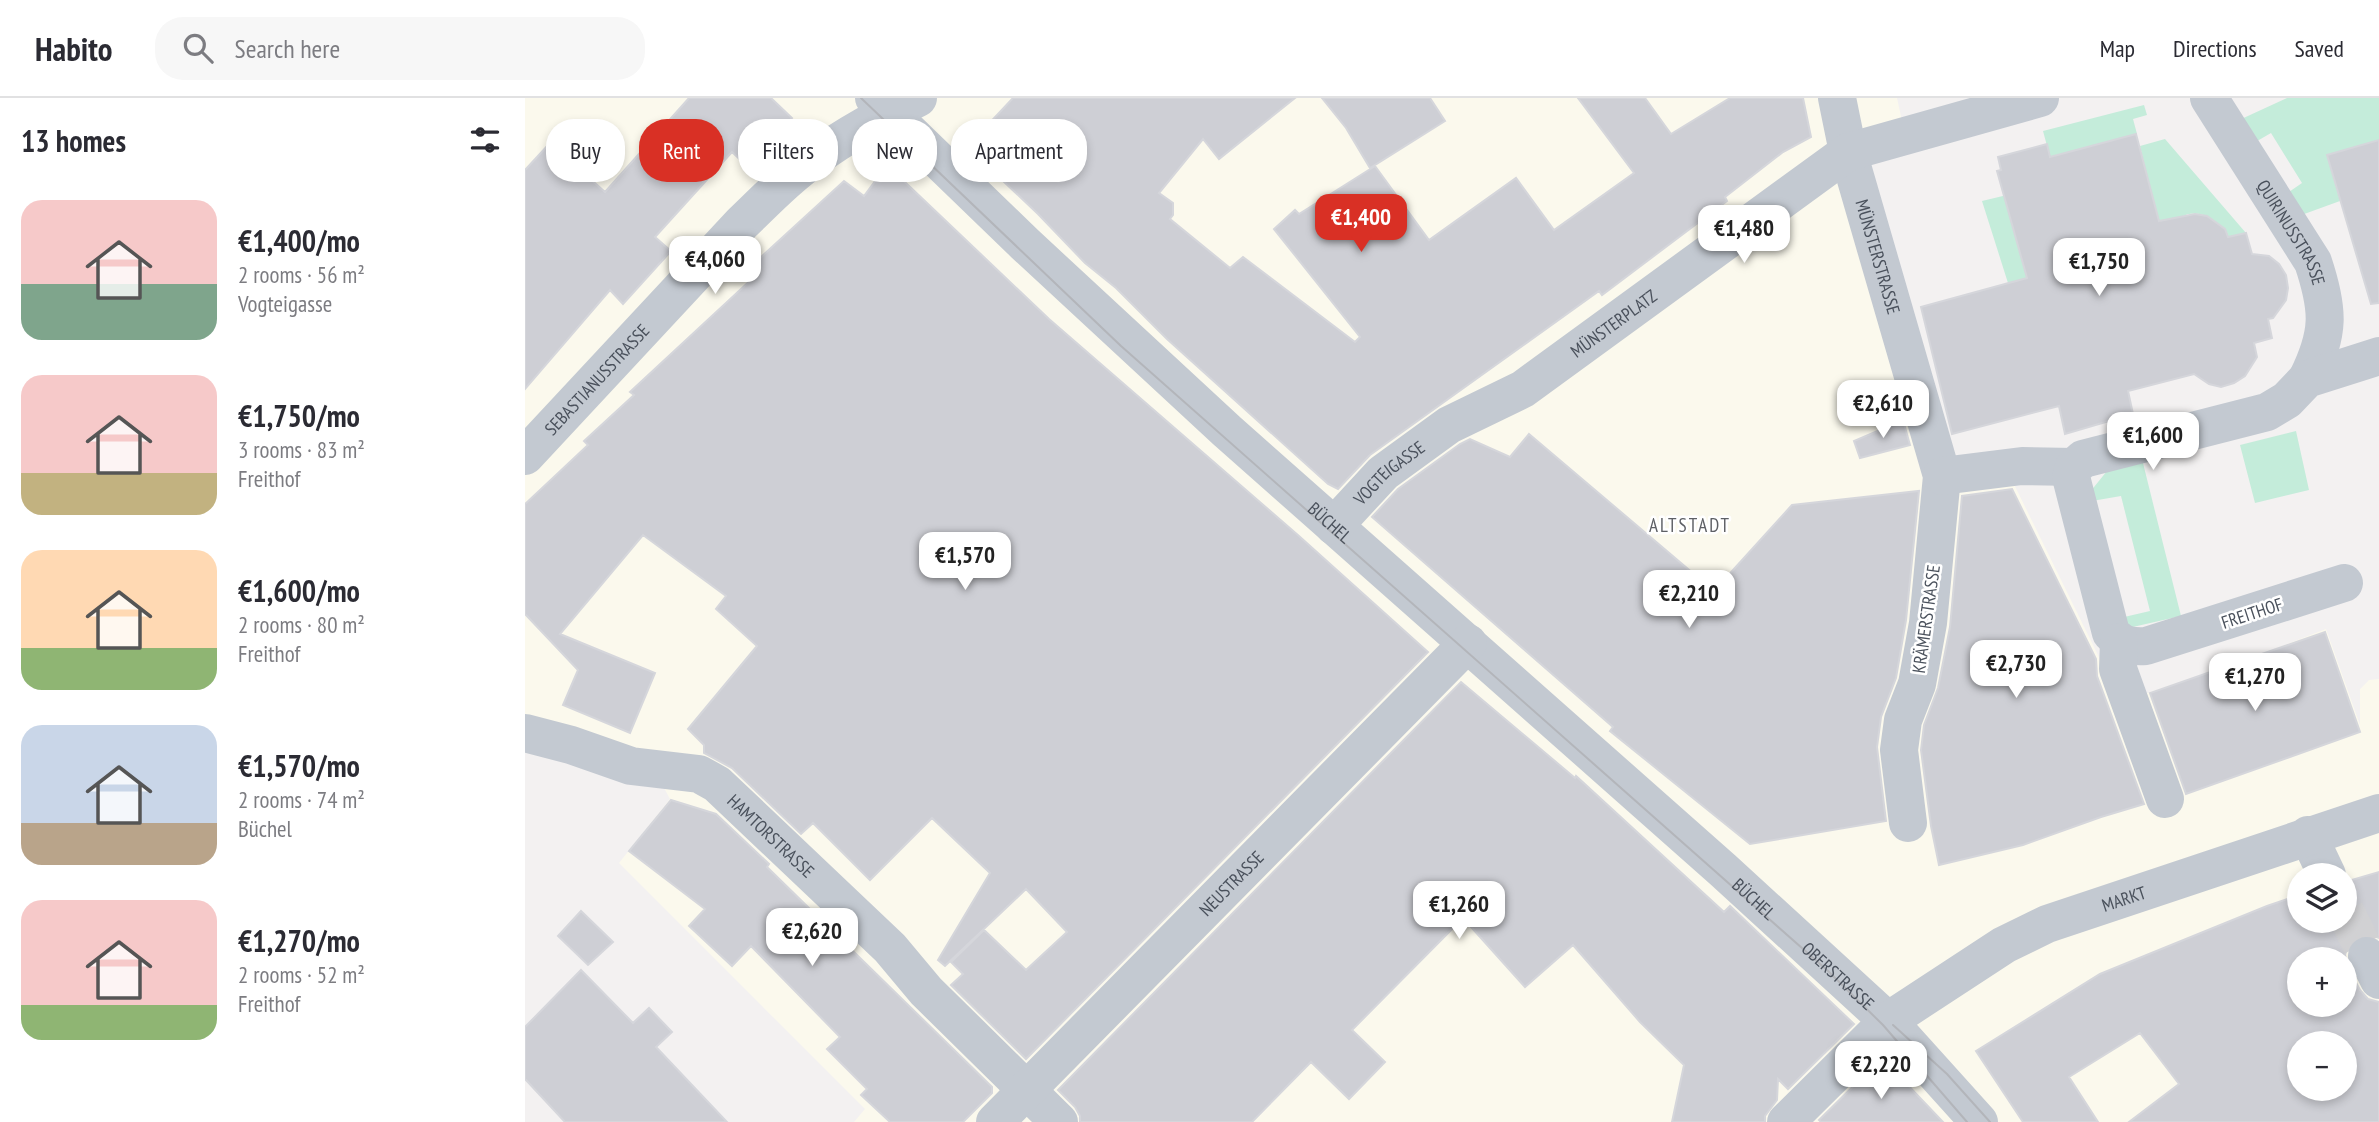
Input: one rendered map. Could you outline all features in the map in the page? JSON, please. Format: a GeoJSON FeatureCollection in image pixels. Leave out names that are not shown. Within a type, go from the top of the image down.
{"type":"FeatureCollection","features":[{"type":"Feature","properties":{"kind":"street","name":"MÜNSTERSTRASSE"},"geometry":{"type":"LineString","coordinates":[[1837,98],[1848,152],[1924,413]]}},
{"type":"Feature","properties":{"kind":"street","name":"MÜNSTERPLATZ"},"geometry":{"type":"LineString","coordinates":[[1449,425],[1523,389],[1848,152],[2040,98]]}},
{"type":"Feature","properties":{"kind":"street","name":"QUIRINUSSTRASSE"},"geometry":{"type":"LineString","coordinates":[[2209,98],[2312,262],[2323,292],[2326,325],[2319,355],[2307,379]]}},
{"type":"Feature","properties":{"kind":"street","name":"SEBASTIANUSSTRASSE"},"geometry":{"type":"LineString","coordinates":[[525,456],[742,223],[779,187],[813,159],[894,103]]}},
{"type":"Feature","properties":{"kind":"street","name":"BÜCHEL"},"geometry":{"type":"LineString","coordinates":[[894,103],[1137,349],[1781,922]]}},
{"type":"Feature","properties":{"kind":"street"},"geometry":{"type":"LineString","coordinates":[[2165,799],[2118,669],[2119,642],[2111,633],[2071,477],[2074,467],[2083,459],[2267,412],[2287,400],[2307,379],[2379,356]]}},
{"type":"Feature","properties":{"kind":"street","name":"KRÄMERSTRASSE"},"geometry":{"type":"LineString","coordinates":[[1908,823],[1899,750],[1903,720],[1917,684],[1928,624],[1942,476],[1924,413]]}},
{"type":"Feature","properties":{"kind":"street","name":"VOGTEIGASSE"},"geometry":{"type":"LineString","coordinates":[[1334,526],[1383,473],[1449,425]]}},
{"type":"Feature","properties":{"kind":"street"},"geometry":{"type":"LineString","coordinates":[[1942,476],[2022,466],[2074,467]]}},
{"type":"Feature","properties":{"kind":"street","name":"FREITHOF"},"geometry":{"type":"LineString","coordinates":[[2119,642],[2132,647],[2146,646],[2344,583]]}},
{"type":"Feature","properties":{"kind":"street","name":"NEUSTRASSE"},"geometry":{"type":"LineString","coordinates":[[995,1122],[1468,643]]}},
{"type":"Feature","properties":{"kind":"street","name":"HAMTORSTRASSE"},"geometry":{"type":"LineString","coordinates":[[525,733],[571,745],[631,766],[699,774],[717,784],[890,948],[926,991],[1059,1122]]}},
{"type":"Feature","properties":{"kind":"street","name":"MARKT"},"geometry":{"type":"LineString","coordinates":[[1786,1122],[1888,1021],[2004,945],[2047,924],[2379,813]]}},
{"type":"Feature","properties":{"kind":"street"},"geometry":{"type":"LineString","coordinates":[[2308,835],[2321,863]]}},
{"type":"Feature","properties":{"kind":"street","name":"OBERSTRASSE"},"geometry":{"type":"LineString","coordinates":[[1781,922],[1888,1021],[1979,1122]]}},
{"type":"Feature","properties":{"kind":"shaded area"},"geometry":{"type":"Polygon","coordinates":[[[525,98],[1897,98],[1904,130],[1844,147],[1938,481],[2008,472],[2121,702],[2254,657],[2326,629],[2360,725],[2360,689],[2369,680],[2379,679],[2379,1122],[854,1122],[865,1109],[619,863],[670,799],[656,773],[525,736],[525,98]]]}},
{"type":"Feature","properties":{"kind":"green space"},"geometry":{"type":"Polygon","coordinates":[[[2287,98],[2379,98],[2379,141],[2327,156],[2340,201],[2296,217],[2283,196],[2302,183],[2271,133],[2252,144],[2237,121],[2287,98]]]}},
{"type":"Feature","properties":{"kind":"green space"},"geometry":{"type":"Polygon","coordinates":[[[2144,105],[2147,115],[2133,119],[2137,134],[2050,157],[2043,131],[2144,105]]]}},
{"type":"Feature","properties":{"kind":"green space"},"geometry":{"type":"Polygon","coordinates":[[[2165,139],[2246,233],[2228,237],[2225,228],[2221,228],[2213,220],[2192,214],[2179,218],[2164,233],[2099,191],[2149,183],[2140,146],[2165,139]]]}},
{"type":"Feature","properties":{"kind":"green space"},"geometry":{"type":"Polygon","coordinates":[[[2007,195],[2031,279],[2008,283],[1982,201],[2007,195]]]}},
{"type":"Feature","properties":{"kind":"green space"},"geometry":{"type":"Polygon","coordinates":[[[2296,431],[2309,490],[2255,503],[2240,445],[2296,431]]]}},
{"type":"Feature","properties":{"kind":"green space"},"geometry":{"type":"Polygon","coordinates":[[[2142,459],[2181,616],[2124,629],[2120,618],[2150,611],[2121,496],[2092,501],[2090,492],[2111,466],[2142,459]]]}},
{"type":"Feature","properties":{"kind":"building"},"geometry":{"type":"Polygon","coordinates":[[[689,98],[771,98],[792,118],[738,119],[738,158],[732,152],[724,161],[724,119],[670,119],[689,98]]]}},
{"type":"Feature","properties":{"kind":"building"},"geometry":{"type":"Polygon","coordinates":[[[1013,98],[1295,98],[1219,159],[1203,139],[1159,193],[1173,203],[1173,215],[1170,219],[1230,268],[1243,257],[1355,342],[1360,337],[1274,229],[1295,210],[1299,214],[1375,166],[1429,240],[1516,178],[1554,230],[1634,173],[1578,98],[1645,98],[1671,134],[1730,98],[1803,98],[1811,137],[1783,152],[1725,197],[1727,201],[1602,295],[1599,291],[1370,455],[1338,489],[1328,484],[1167,339],[1116,288],[1085,263],[1004,182],[1087,182],[1087,119],[993,119],[1013,98]]]}},
{"type":"Feature","properties":{"kind":"building"},"geometry":{"type":"Polygon","coordinates":[[[1322,98],[1430,98],[1445,121],[1370,168],[1346,128],[1322,98]]]}},
{"type":"Feature","properties":{"kind":"building"},"geometry":{"type":"Polygon","coordinates":[[[2136,134],[2159,221],[2195,214],[2207,216],[2225,229],[2228,237],[2246,233],[2252,254],[2269,256],[2279,264],[2286,275],[2288,288],[2286,300],[2273,318],[2268,319],[2272,338],[2254,343],[2257,357],[2245,376],[2234,383],[2221,387],[2209,384],[2194,374],[2128,391],[2133,414],[2065,434],[2059,406],[1952,434],[1921,307],[2027,278],[1997,171],[2001,170],[1998,157],[2047,144],[2050,157],[2136,134]]]}},
{"type":"Feature","properties":{"kind":"building"},"geometry":{"type":"Polygon","coordinates":[[[2379,140],[2379,303],[2371,304],[2327,155],[2379,140]]]}},
{"type":"Feature","properties":{"kind":"building"},"geometry":{"type":"Polygon","coordinates":[[[546,147],[546,182],[594,182],[605,192],[614,182],[625,182],[625,170],[639,154],[639,182],[705,182],[655,237],[671,251],[623,304],[610,290],[525,389],[525,170],[546,147]]]}},
{"type":"Feature","properties":{"kind":"building"},"geometry":{"type":"Polygon","coordinates":[[[844,181],[864,196],[874,182],[905,182],[1049,319],[1428,652],[1026,1059],[951,985],[963,974],[951,962],[984,930],[1026,970],[1067,932],[1026,889],[945,966],[938,960],[990,873],[932,818],[870,880],[813,823],[801,834],[732,768],[704,753],[704,745],[688,729],[757,646],[716,609],[726,596],[643,535],[560,634],[655,673],[630,733],[563,705],[578,670],[525,614],[525,504],[588,445],[584,441],[634,395],[630,392],[754,277],[748,269],[844,181]]]}},
{"type":"Feature","properties":{"kind":"building"},"geometry":{"type":"Polygon","coordinates":[[[1903,420],[1910,445],[1860,458],[1854,441],[1903,420]]]}},
{"type":"Feature","properties":{"kind":"building"},"geometry":{"type":"Polygon","coordinates":[[[1529,434],[1714,591],[1792,505],[1919,491],[1906,620],[1896,678],[1881,717],[1877,747],[1886,821],[1750,844],[1610,731],[1613,727],[1372,517],[1398,489],[1460,444],[1470,439],[1510,457],[1529,434]]]}},
{"type":"Feature","properties":{"kind":"building"},"geometry":{"type":"Polygon","coordinates":[[[2012,489],[2096,659],[2097,676],[2144,804],[2023,845],[1939,865],[1921,750],[1924,725],[1938,688],[1950,627],[1962,496],[2012,489]]]}},
{"type":"Feature","properties":{"kind":"building"},"geometry":{"type":"Polygon","coordinates":[[[2325,632],[2360,732],[2186,794],[2150,693],[2325,632]]]}},
{"type":"Feature","properties":{"kind":"building"},"geometry":{"type":"Polygon","coordinates":[[[1461,682],[1575,778],[1576,776],[1724,912],[1730,906],[1854,1024],[1788,1089],[1778,1079],[1777,1100],[1765,1116],[1765,1122],[1672,1122],[1684,1065],[1640,1022],[1573,945],[1525,987],[1463,918],[1352,1030],[1385,1062],[1349,1099],[1311,1062],[1252,1122],[1080,1122],[1075,1107],[1058,1090],[1461,682]]]}},
{"type":"Feature","properties":{"kind":"building"},"geometry":{"type":"Polygon","coordinates":[[[671,800],[716,814],[992,1087],[992,1093],[963,1122],[890,1122],[861,1095],[867,1089],[827,1049],[840,1037],[751,946],[732,966],[689,926],[705,909],[629,851],[671,800]]]}},
{"type":"Feature","properties":{"kind":"building"},"geometry":{"type":"Polygon","coordinates":[[[2379,872],[2379,938],[2368,934],[2357,937],[2347,947],[2287,947],[2287,1017],[2357,1017],[2357,984],[2368,999],[2379,1002],[2379,1122],[2129,1122],[2179,1084],[2140,1033],[2069,1077],[2098,1122],[2023,1122],[1976,1051],[2100,974],[2287,899],[2287,933],[2357,933],[2357,878],[2379,872]]]}},
{"type":"Feature","properties":{"kind":"building"},"geometry":{"type":"Polygon","coordinates":[[[581,911],[613,942],[588,965],[558,936],[581,911]]]}},
{"type":"Feature","properties":{"kind":"building"},"geometry":{"type":"Polygon","coordinates":[[[581,970],[633,1023],[649,1008],[672,1032],[656,1047],[727,1122],[565,1122],[525,1079],[525,1027],[581,970]]]}},
{"type":"Feature","properties":{"kind":"building"},"geometry":{"type":"Polygon","coordinates":[[[1882,1058],[1943,1122],[1821,1122],[1819,1120],[1882,1058]]]}},
{"type":"Feature","properties":{"kind":"tunnel"},"geometry":{"type":"LineString","coordinates":[[2356,933],[2367,956]]}},
{"type":"Feature","properties":{"kind":"tram line"},"geometry":{"type":"LineString","coordinates":[[861,98],[1121,346],[1828,971],[1883,1025],[1967,1122]]}},
{"type":"Feature","properties":{"kind":"tram line"},"geometry":{"type":"LineString","coordinates":[[1893,1025],[1947,1074],[1990,1122]]}},
{"type":"Feature","properties":{"kind":"district","name":"ALTSTADT"},"geometry":{"type":"Point","coordinates":[1690,525]}}]}
